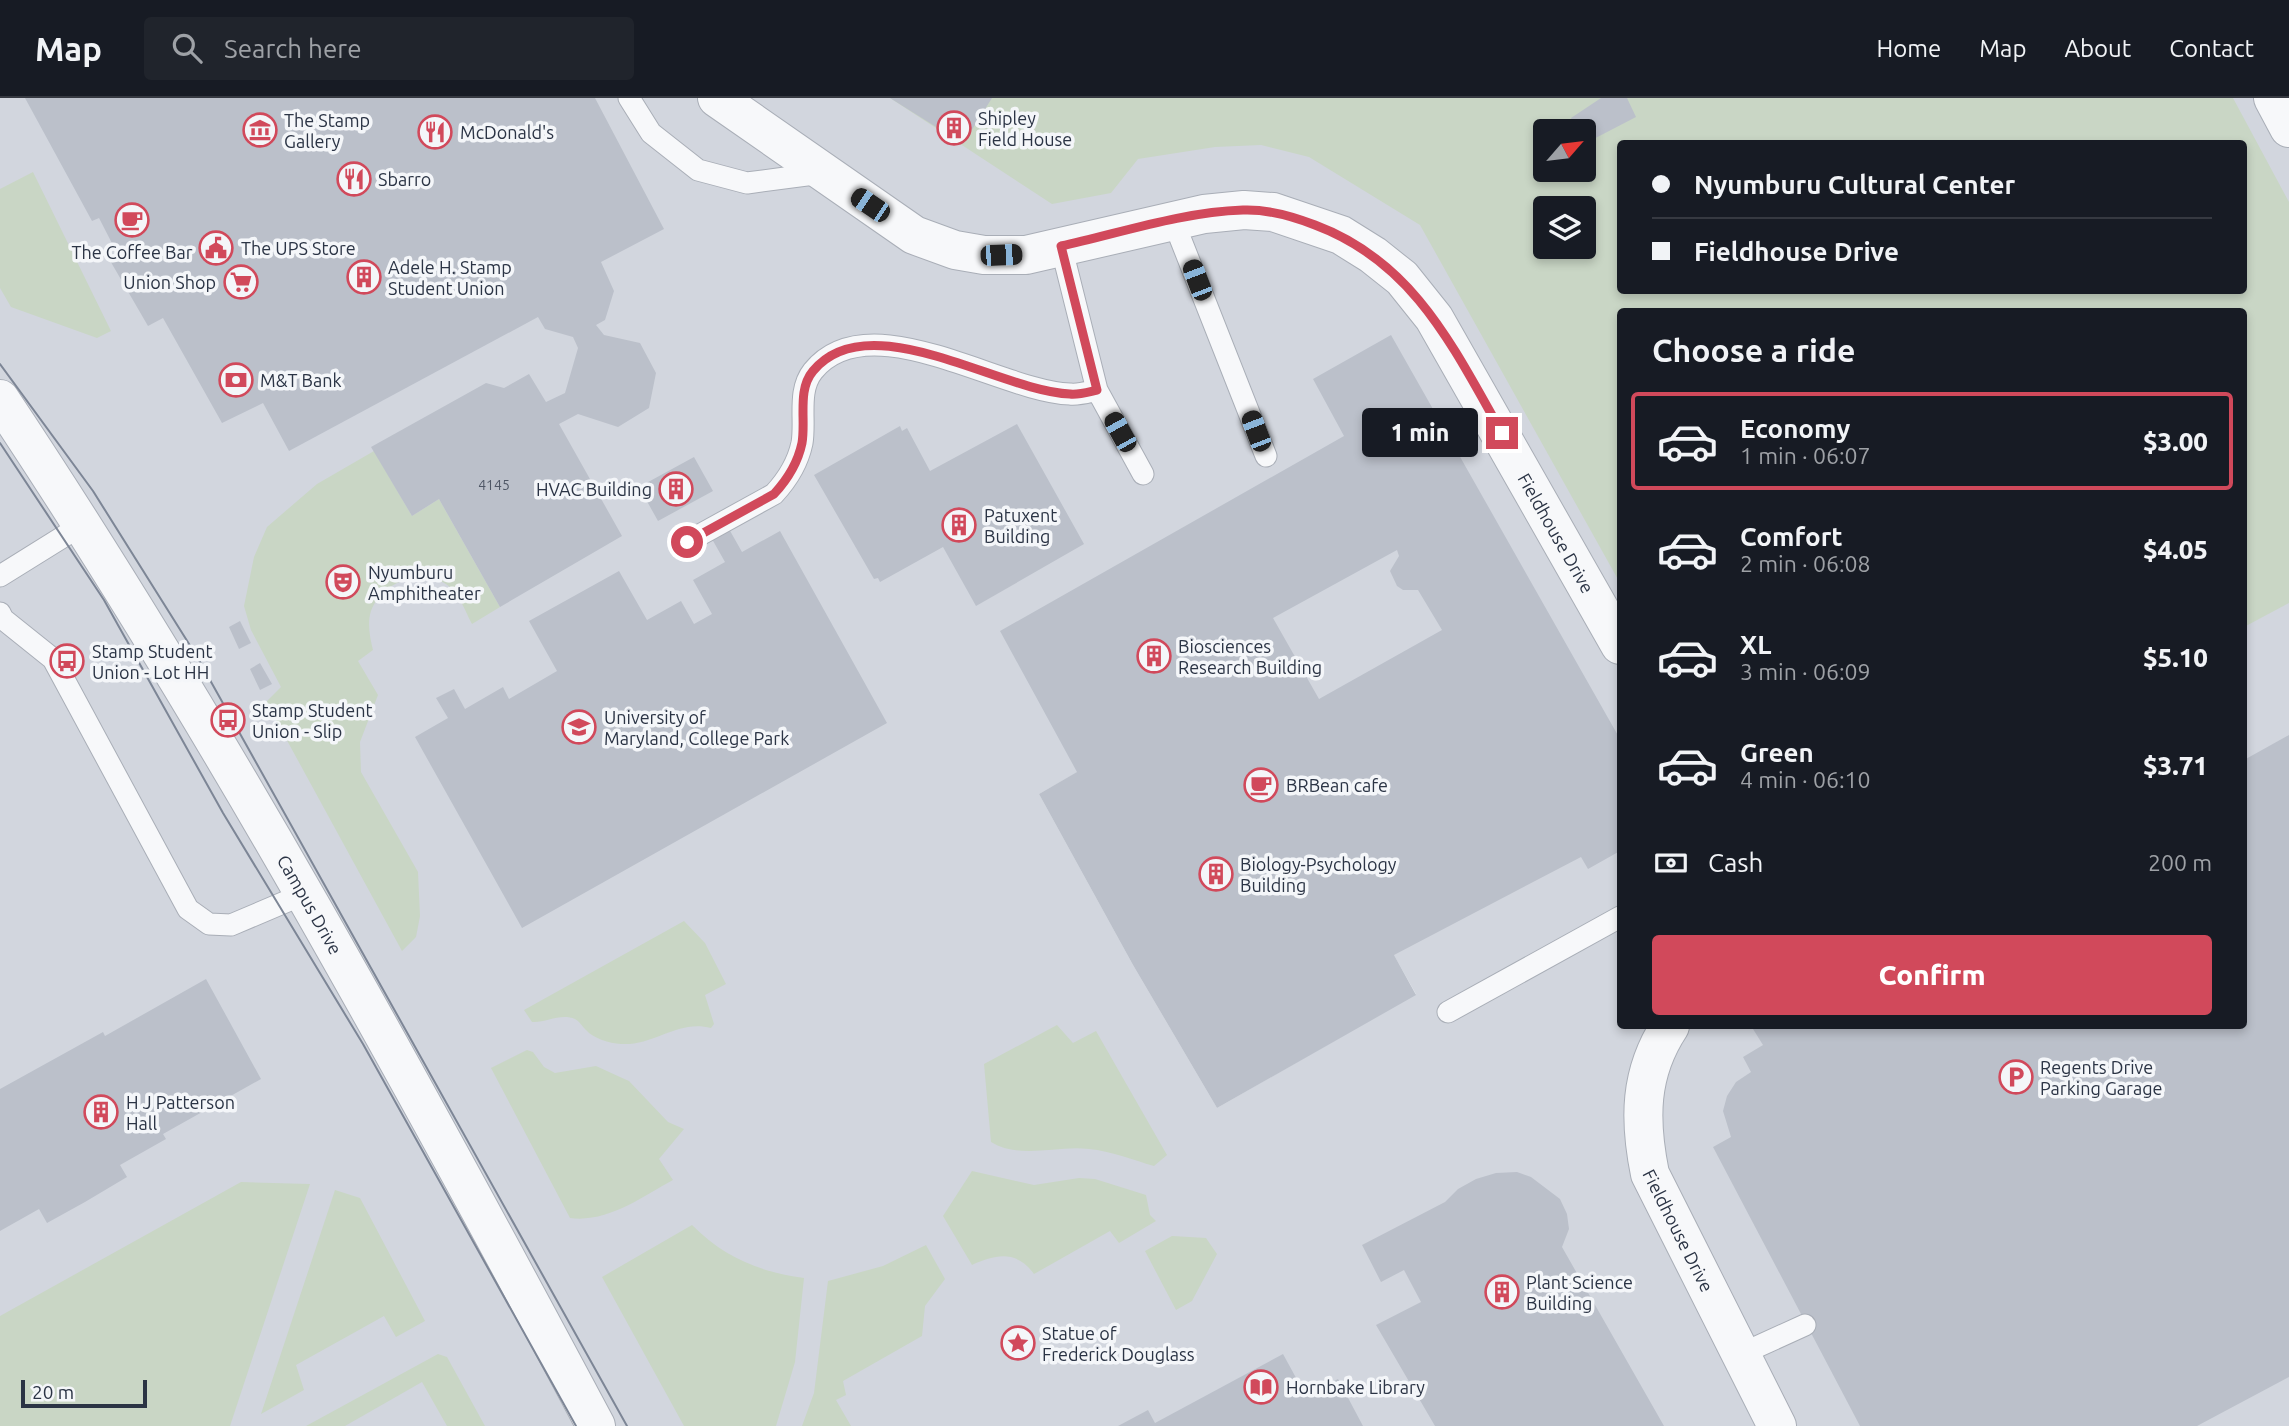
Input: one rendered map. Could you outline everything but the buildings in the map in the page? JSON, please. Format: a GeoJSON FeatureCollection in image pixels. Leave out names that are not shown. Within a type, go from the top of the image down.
{"type":"FeatureCollection","features":[{"type":"Feature","properties":{"kind":"street","name":"Fieldhouse Drive"},"geometry":{"type":"LineString","coordinates":[[717,98],[914,235],[955,250],[984,255],[1026,255],[1173,220],[1244,210],[1273,212],[1341,235],[1402,278],[1434,318],[1617,640]]}},
{"type":"Feature","properties":{"kind":"street"},"geometry":{"type":"LineString","coordinates":[[2273,98],[2289,128]]}},
{"type":"Feature","properties":{"kind":"street","name":"Campus Drive"},"geometry":{"type":"LineString","coordinates":[[0,399],[82,525],[304,894],[596,1426]]}},
{"type":"Feature","properties":{"kind":"street","name":"Fieldhouse Drive"},"geometry":{"type":"LineString","coordinates":[[1668,1029],[1647,1071],[1641,1103],[1643,1139],[1650,1174],[1777,1426]]}},
{"type":"Feature","properties":{"kind":"lane"},"geometry":{"type":"LineString","coordinates":[[629,98],[651,133],[698,170],[747,183],[824,173]]}},
{"type":"Feature","properties":{"kind":"lane"},"geometry":{"type":"LineString","coordinates":[[1173,220],[1265,456]]}},
{"type":"Feature","properties":{"kind":"lane"},"geometry":{"type":"LineString","coordinates":[[1061,246],[1097,390],[1143,474]]}},
{"type":"Feature","properties":{"kind":"lane"},"geometry":{"type":"LineString","coordinates":[[687,542],[774,494],[785,483],[802,442],[805,388],[811,373],[827,357],[849,347],[897,347],[1045,391],[1072,395],[1097,390]]}},
{"type":"Feature","properties":{"kind":"lane"},"geometry":{"type":"LineString","coordinates":[[0,576],[82,525]]}},
{"type":"Feature","properties":{"kind":"lane"},"geometry":{"type":"LineString","coordinates":[[0,613],[3,619],[52,659],[188,909],[209,924],[232,925],[304,894]]}},
{"type":"Feature","properties":{"kind":"lane"},"geometry":{"type":"LineString","coordinates":[[1448,1012],[1617,919]]}},
{"type":"Feature","properties":{"kind":"lane"},"geometry":{"type":"LineString","coordinates":[[1739,1355],[1805,1325]]}},
{"type":"Feature","properties":{"kind":"shaded area","name":"University of Maryland, College Park"},"geometry":{"type":"Polygon","coordinates":[[[0,98],[2289,98],[2289,1426],[0,1426],[0,98]],[[1238,681],[1039,794],[1133,965],[1217,1108],[1416,994],[1238,681]]]}},
{"type":"Feature","properties":{"kind":"green space"},"geometry":{"type":"Polygon","coordinates":[[[890,98],[2233,98],[2289,202],[2289,603],[2247,625],[2247,308],[1617,308],[1617,578],[1420,225],[1309,157],[1261,145],[1215,147],[1138,159],[1111,193],[1052,204],[890,98]]]}},
{"type":"Feature","properties":{"kind":"green space"},"geometry":{"type":"Polygon","coordinates":[[[33,172],[111,331],[97,338],[11,307],[0,288],[0,189],[33,172]]]}},
{"type":"Feature","properties":{"kind":"green space"},"geometry":{"type":"Polygon","coordinates":[[[374,451],[412,516],[439,499],[500,607],[472,624],[460,600],[446,584],[419,577],[390,587],[371,611],[369,625],[373,650],[358,661],[378,695],[360,742],[361,772],[418,872],[420,916],[416,937],[402,951],[266,702],[281,687],[251,630],[244,606],[254,557],[267,527],[317,484],[374,451]]]}},
{"type":"Feature","properties":{"kind":"green space"},"geometry":{"type":"Polygon","coordinates":[[[684,921],[705,943],[726,984],[705,995],[714,1024],[711,1028],[688,1027],[633,1044],[621,1044],[597,1038],[569,1017],[532,1022],[524,1010],[684,921]]]}},
{"type":"Feature","properties":{"kind":"green space"},"geometry":{"type":"Polygon","coordinates":[[[1057,1025],[1073,1043],[1096,1031],[1167,1155],[1154,1166],[1097,1150],[1077,1148],[1026,1151],[1002,1147],[991,1142],[984,1064],[1057,1025]]]}},
{"type":"Feature","properties":{"kind":"green space"},"geometry":{"type":"Polygon","coordinates":[[[527,1050],[533,1052],[544,1067],[555,1073],[596,1066],[629,1081],[668,1122],[684,1129],[659,1159],[673,1180],[611,1213],[597,1217],[570,1218],[491,1068],[527,1050]]]}},
{"type":"Feature","properties":{"kind":"green space"},"geometry":{"type":"Polygon","coordinates":[[[972,1171],[1034,1185],[1079,1178],[1095,1179],[1146,1195],[1150,1215],[1156,1221],[1119,1243],[1110,1231],[1034,1274],[1021,1261],[1006,1256],[989,1258],[972,1265],[943,1216],[972,1171]]]}},
{"type":"Feature","properties":{"kind":"green space"},"geometry":{"type":"Polygon","coordinates":[[[241,1182],[310,1184],[230,1426],[0,1426],[0,1316],[241,1182]]]}},
{"type":"Feature","properties":{"kind":"green space"},"geometry":{"type":"Polygon","coordinates":[[[335,1190],[360,1198],[425,1321],[396,1337],[384,1316],[296,1365],[304,1390],[261,1414],[335,1190]]]}},
{"type":"Feature","properties":{"kind":"green space"},"geometry":{"type":"Polygon","coordinates":[[[692,1225],[717,1246],[743,1261],[772,1272],[804,1278],[795,1362],[776,1426],[684,1426],[602,1277],[692,1225]]]}},
{"type":"Feature","properties":{"kind":"green space"},"geometry":{"type":"Polygon","coordinates":[[[1172,1236],[1206,1238],[1217,1254],[1192,1301],[1176,1310],[1145,1251],[1172,1236]]]}},
{"type":"Feature","properties":{"kind":"green space"},"geometry":{"type":"Polygon","coordinates":[[[926,1245],[945,1279],[925,1306],[922,1336],[843,1381],[846,1395],[836,1400],[851,1426],[802,1426],[814,1393],[828,1281],[883,1266],[926,1245]]]}},
{"type":"Feature","properties":{"kind":"green space"},"geometry":{"type":"Polygon","coordinates":[[[438,1354],[447,1357],[485,1426],[447,1426],[422,1382],[345,1426],[306,1426],[438,1354]]]}},
{"type":"Feature","properties":{"kind":"tram line"},"geometry":{"type":"LineString","coordinates":[[0,364],[93,491],[196,655],[627,1426]]}},
{"type":"Feature","properties":{"kind":"tram line"},"geometry":{"type":"LineString","coordinates":[[0,443],[104,600],[223,813],[363,1044],[576,1426]]}},
{"type":"Feature","properties":{"kind":"place","name":"Shipley Field House"},"geometry":{"type":"Point","coordinates":[954,128]}},
{"type":"Feature","properties":{"kind":"place","name":"The Stamp Gallery"},"geometry":{"type":"Point","coordinates":[260,130]}},
{"type":"Feature","properties":{"kind":"place","name":"McDonald's"},"geometry":{"type":"Point","coordinates":[435,132]}},
{"type":"Feature","properties":{"kind":"place","name":"Sbarro"},"geometry":{"type":"Point","coordinates":[354,179]}},
{"type":"Feature","properties":{"kind":"place","name":"The Coffee Bar"},"geometry":{"type":"Point","coordinates":[132,220]}},
{"type":"Feature","properties":{"kind":"place","name":"The UPS Store"},"geometry":{"type":"Point","coordinates":[216,248]}},
{"type":"Feature","properties":{"kind":"place","name":"Adele H. Stamp Student Union"},"geometry":{"type":"Point","coordinates":[364,277]}},
{"type":"Feature","properties":{"kind":"place","name":"Union Shop"},"geometry":{"type":"Point","coordinates":[241,282]}},
{"type":"Feature","properties":{"kind":"place","name":"M&T Bank"},"geometry":{"type":"Point","coordinates":[236,380]}},
{"type":"Feature","properties":{"kind":"place","name":"HVAC Building"},"geometry":{"type":"Point","coordinates":[676,489]}},
{"type":"Feature","properties":{"kind":"place","name":"Patuxent Building"},"geometry":{"type":"Point","coordinates":[959,525]}},
{"type":"Feature","properties":{"kind":"place","name":"Nyumburu Amphitheater"},"geometry":{"type":"Point","coordinates":[343,582]}},
{"type":"Feature","properties":{"kind":"place","name":"Biosciences Research Building"},"geometry":{"type":"Point","coordinates":[1154,656]}},
{"type":"Feature","properties":{"kind":"place","name":"Stamp Student Union - Lot HH"},"geometry":{"type":"Point","coordinates":[67,661]}},
{"type":"Feature","properties":{"kind":"place","name":"Stamp Student Union - Slip"},"geometry":{"type":"Point","coordinates":[228,720]}},
{"type":"Feature","properties":{"kind":"place","name":"University of Maryland, College Park"},"geometry":{"type":"Point","coordinates":[579,727]}},
{"type":"Feature","properties":{"kind":"place","name":"BRBean cafe"},"geometry":{"type":"Point","coordinates":[1261,785]}},
{"type":"Feature","properties":{"kind":"place","name":"Biology-Psychology Building"},"geometry":{"type":"Point","coordinates":[1216,874]}},
{"type":"Feature","properties":{"kind":"place","name":"Regents Drive Parking Garage"},"geometry":{"type":"Point","coordinates":[2016,1077]}},
{"type":"Feature","properties":{"kind":"place","name":"H J Patterson Hall"},"geometry":{"type":"Point","coordinates":[101,1112]}},
{"type":"Feature","properties":{"kind":"place","name":"Plant Science Building"},"geometry":{"type":"Point","coordinates":[1502,1292]}},
{"type":"Feature","properties":{"kind":"place","name":"Statue of Frederick Douglass"},"geometry":{"type":"Point","coordinates":[1018,1343]}},
{"type":"Feature","properties":{"kind":"place","name":"Hornbake Library"},"geometry":{"type":"Point","coordinates":[1261,1387]}},
{"type":"Feature","properties":{"kind":"route"},"geometry":{"type":"LineString","coordinates":[[687,542],[774,494],[785,483],[802,442],[805,388],[811,373],[827,357],[849,347],[897,347],[965,365],[1045,391],[1072,395],[1097,390],[1061,246],[1203,214],[1244,210],[1273,212],[1341,235],[1373,255],[1402,278],[1434,318],[1502,433]]}}]}
